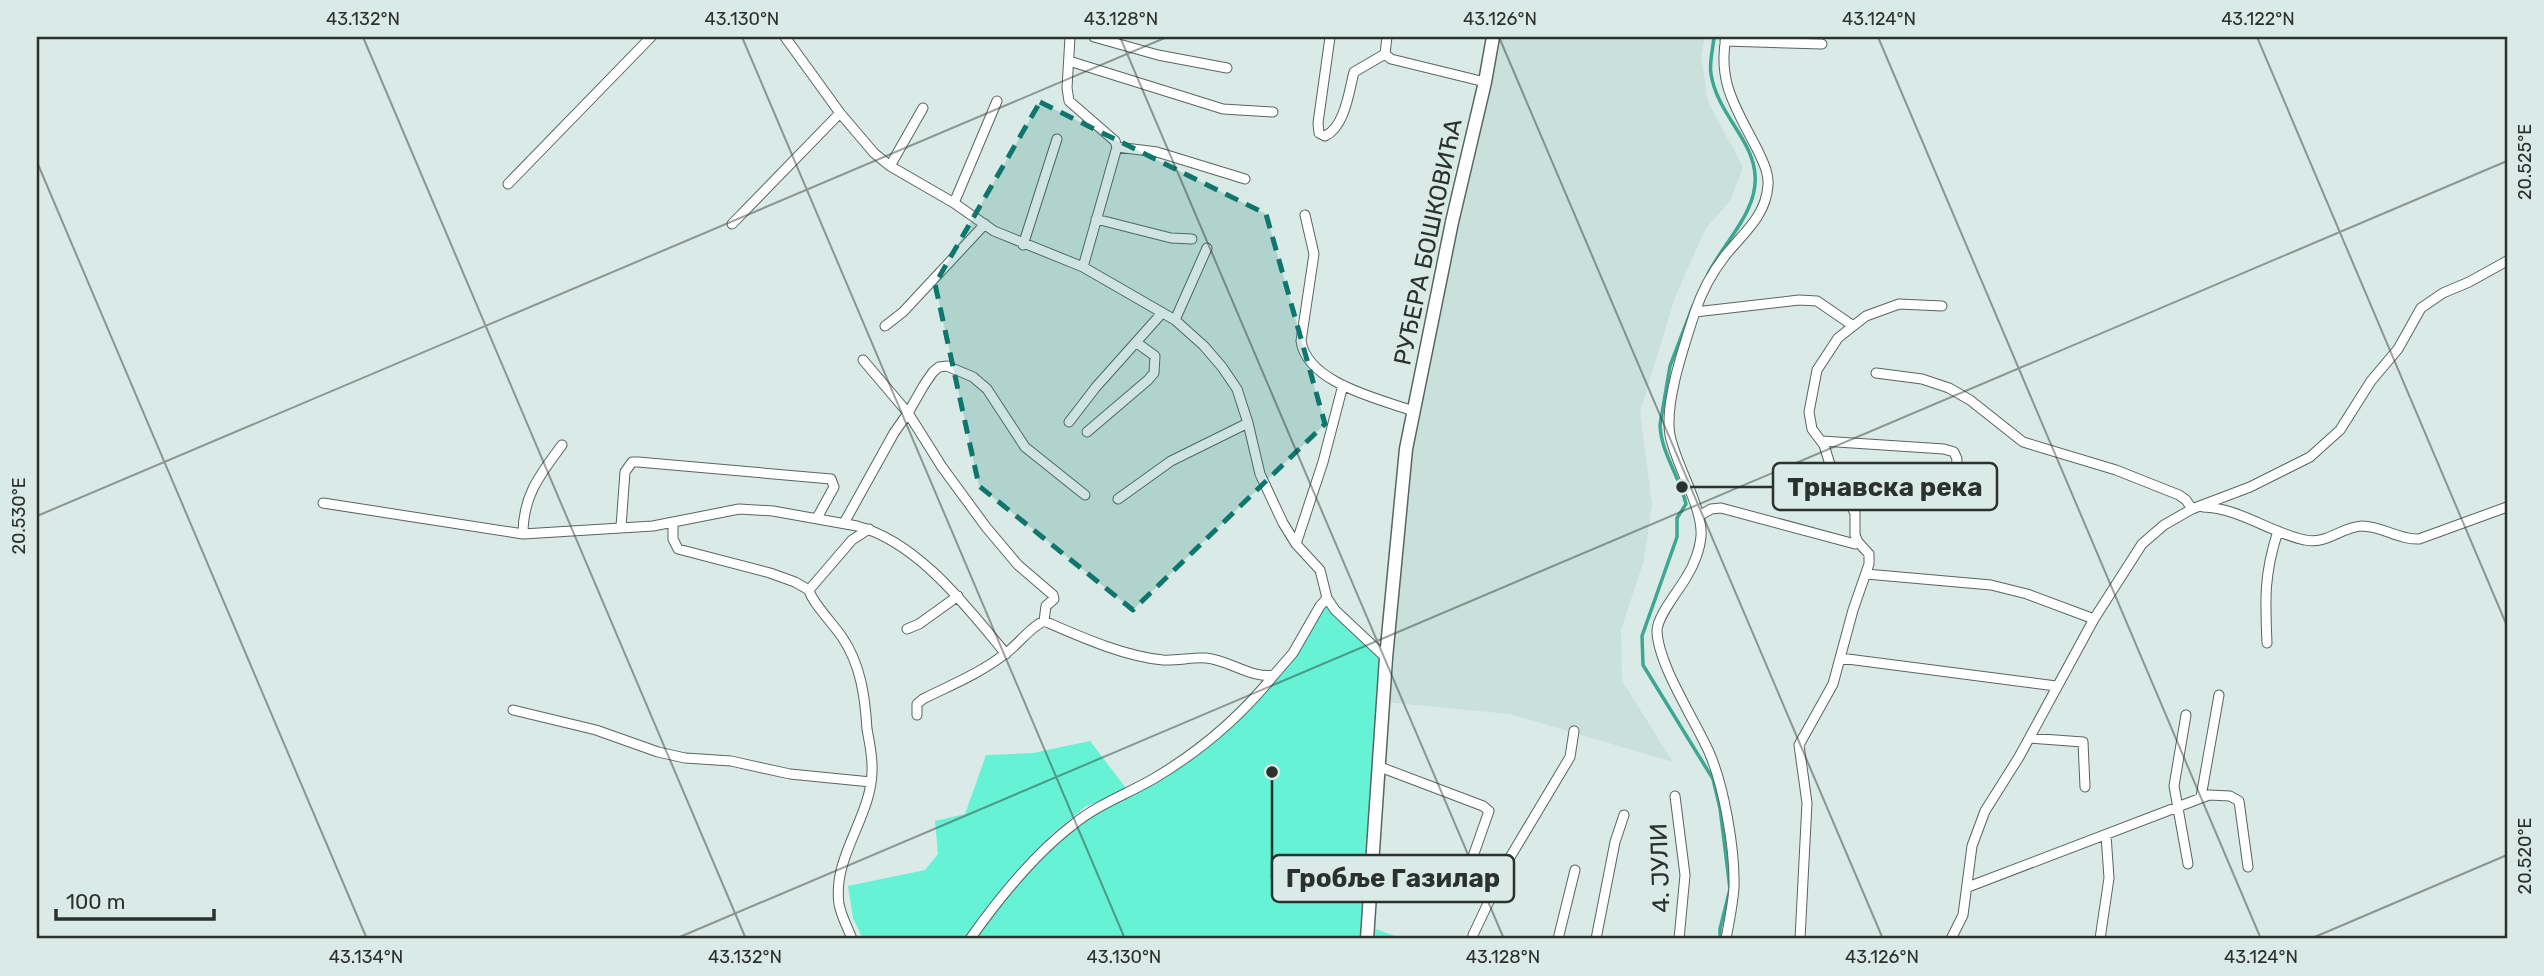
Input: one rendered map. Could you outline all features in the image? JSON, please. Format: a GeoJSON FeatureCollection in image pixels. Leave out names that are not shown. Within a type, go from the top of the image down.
{"type":"FeatureCollection","features":[{"type":"Feature","properties":{"kind":"main road","name":"РУЂЕРА БОШКОВИЋА"},"geometry":{"type":"LineString","coordinates":[[1367,939],[1386,658],[1400,500],[1413,411],[1493,37]]}},
{"type":"Feature","properties":{"kind":"street"},"geometry":{"type":"LineString","coordinates":[[508,184],[651,37]]}},
{"type":"Feature","properties":{"kind":"street"},"geometry":{"type":"LineString","coordinates":[[785,37],[840,113],[874,153],[890,166],[954,203],[994,232],[1083,267],[1175,320],[1205,346],[1237,389],[1264,486],[1296,544],[1320,570],[1327,598],[1335,610],[1386,658]]}},
{"type":"Feature","properties":{"kind":"street"},"geometry":{"type":"LineString","coordinates":[[1070,37],[1067,88],[1069,102],[1115,141],[1117,147],[1083,267]]}},
{"type":"Feature","properties":{"kind":"street"},"geometry":{"type":"LineString","coordinates":[[1094,37],[1158,55],[1227,68]]}},
{"type":"Feature","properties":{"kind":"street"},"geometry":{"type":"LineString","coordinates":[[1330,37],[1318,123],[1319,133],[1325,136],[1332,133],[1340,119],[1354,72],[1385,54]]}},
{"type":"Feature","properties":{"kind":"street"},"geometry":{"type":"LineString","coordinates":[[1385,54],[1387,37]]}},
{"type":"Feature","properties":{"kind":"street"},"geometry":{"type":"LineString","coordinates":[[1726,939],[1734,879],[1719,783],[1708,750],[1670,671],[1657,634],[1660,621],[1690,572],[1701,536],[1699,516],[1674,449],[1669,426],[1677,371],[1703,289],[1713,272],[1754,222],[1762,208],[1768,184],[1765,166],[1727,87],[1723,63],[1726,39],[1822,44]]}},
{"type":"Feature","properties":{"kind":"street"},"geometry":{"type":"LineString","coordinates":[[1385,54],[1391,59],[1485,82]]}},
{"type":"Feature","properties":{"kind":"street"},"geometry":{"type":"LineString","coordinates":[[1069,61],[1223,109],[1273,112]]}},
{"type":"Feature","properties":{"kind":"street"},"geometry":{"type":"LineString","coordinates":[[954,203],[997,101]]}},
{"type":"Feature","properties":{"kind":"street"},"geometry":{"type":"LineString","coordinates":[[890,166],[923,108]]}},
{"type":"Feature","properties":{"kind":"street"},"geometry":{"type":"LineString","coordinates":[[732,224],[840,113]]}},
{"type":"Feature","properties":{"kind":"street"},"geometry":{"type":"LineString","coordinates":[[1023,245],[1057,139]]}},
{"type":"Feature","properties":{"kind":"street"},"geometry":{"type":"LineString","coordinates":[[1117,147],[1157,152],[1245,179]]}},
{"type":"Feature","properties":{"kind":"street"},"geometry":{"type":"LineString","coordinates":[[1305,215],[1314,254],[1301,346],[1318,369],[1343,385],[1413,411]]}},
{"type":"Feature","properties":{"kind":"street"},"geometry":{"type":"LineString","coordinates":[[1096,219],[1171,238],[1192,239]]}},
{"type":"Feature","properties":{"kind":"street"},"geometry":{"type":"LineString","coordinates":[[885,326],[903,312],[985,224]]}},
{"type":"Feature","properties":{"kind":"street"},"geometry":{"type":"LineString","coordinates":[[1175,320],[1207,248]]}},
{"type":"Feature","properties":{"kind":"street"},"geometry":{"type":"LineString","coordinates":[[1951,939],[1963,915],[1972,846],[1985,811],[2030,738],[2094,619],[2142,544],[2164,524],[2194,508],[2250,487],[2310,457],[2340,430],[2371,381],[2398,349],[2421,309],[2443,293],[2507,261]]}},
{"type":"Feature","properties":{"kind":"street"},"geometry":{"type":"LineString","coordinates":[[1695,312],[1799,300],[1817,301],[1852,325]]}},
{"type":"Feature","properties":{"kind":"street"},"geometry":{"type":"LineString","coordinates":[[1800,939],[1807,803],[1799,746],[1828,697],[1870,559],[1867,550],[1856,539],[1855,513],[1833,474],[1822,441],[1812,429],[1809,412],[1817,370],[1834,343],[1852,325],[1873,313],[1899,304],[1942,306]]}},
{"type":"Feature","properties":{"kind":"street"},"geometry":{"type":"LineString","coordinates":[[1069,422],[1096,387],[1162,313]]}},
{"type":"Feature","properties":{"kind":"street"},"geometry":{"type":"LineString","coordinates":[[1087,432],[1154,373],[1155,356],[1137,343]]}},
{"type":"Feature","properties":{"kind":"street"},"geometry":{"type":"LineString","coordinates":[[863,360],[908,413],[942,467],[986,527],[1018,565],[1053,595],[1054,599],[1046,606],[1044,621]]}},
{"type":"Feature","properties":{"kind":"street"},"geometry":{"type":"LineString","coordinates":[[844,523],[894,433],[933,372],[939,367],[947,366],[973,377],[987,390],[1025,447],[1085,495]]}},
{"type":"Feature","properties":{"kind":"street"},"geometry":{"type":"LineString","coordinates":[[1876,373],[1922,379],[1949,388],[1970,400],[2023,442],[2116,470],[2179,495],[2194,508],[2226,509],[2278,531],[2314,542],[2362,526],[2408,539],[2419,539],[2507,507]]}},
{"type":"Feature","properties":{"kind":"street"},"geometry":{"type":"LineString","coordinates":[[1296,544],[1323,462],[1343,385]]}},
{"type":"Feature","properties":{"kind":"street"},"geometry":{"type":"LineString","coordinates":[[1118,499],[1171,461],[1248,423]]}},
{"type":"Feature","properties":{"kind":"street"},"geometry":{"type":"LineString","coordinates":[[1822,441],[1944,449],[1954,452],[1957,459],[1953,504]]}},
{"type":"Feature","properties":{"kind":"street"},"geometry":{"type":"LineString","coordinates":[[523,534],[526,500],[562,444]]}},
{"type":"Feature","properties":{"kind":"street"},"geometry":{"type":"LineString","coordinates":[[621,527],[625,472],[632,463],[638,462],[831,479],[834,487],[817,518]]}},
{"type":"Feature","properties":{"kind":"street"},"geometry":{"type":"LineString","coordinates":[[323,503],[523,534],[673,523],[739,509],[773,511],[844,523],[869,529],[912,555],[958,596],[1006,654]]}},
{"type":"Feature","properties":{"kind":"street"},"geometry":{"type":"LineString","coordinates":[[1699,516],[1711,509],[1721,508],[1855,544],[1858,542]]}},
{"type":"Feature","properties":{"kind":"street"},"geometry":{"type":"LineString","coordinates":[[673,523],[673,540],[678,549],[770,573],[796,582],[809,590],[850,650],[865,691],[872,766],[867,805],[839,880],[839,904],[852,939]]}},
{"type":"Feature","properties":{"kind":"street"},"geometry":{"type":"LineString","coordinates":[[809,590],[852,540],[869,529]]}},
{"type":"Feature","properties":{"kind":"street"},"geometry":{"type":"LineString","coordinates":[[2267,643],[2265,590],[2269,560],[2278,531]]}},
{"type":"Feature","properties":{"kind":"street"},"geometry":{"type":"LineString","coordinates":[[1866,574],[1991,585],[2028,594],[2094,619]]}},
{"type":"Feature","properties":{"kind":"street"},"geometry":{"type":"LineString","coordinates":[[906,629],[919,624],[958,596]]}},
{"type":"Feature","properties":{"kind":"street"},"geometry":{"type":"LineString","coordinates":[[970,939],[1006,893],[1060,835],[1096,808],[1139,787],[1184,759],[1250,703],[1293,653],[1327,598]]}},
{"type":"Feature","properties":{"kind":"street"},"geometry":{"type":"LineString","coordinates":[[917,715],[917,704],[923,699],[977,673],[1006,654],[1044,621]]}},
{"type":"Feature","properties":{"kind":"street"},"geometry":{"type":"LineString","coordinates":[[1044,621],[1147,657],[1172,660],[1206,658],[1262,675],[1274,675]]}},
{"type":"Feature","properties":{"kind":"street"},"geometry":{"type":"LineString","coordinates":[[1840,658],[2056,686]]}},
{"type":"Feature","properties":{"kind":"street"},"geometry":{"type":"LineString","coordinates":[[2201,797],[2219,695]]}},
{"type":"Feature","properties":{"kind":"street"},"geometry":{"type":"LineString","coordinates":[[513,710],[596,730],[672,755],[731,761],[790,774],[871,782]]}},
{"type":"Feature","properties":{"kind":"street"},"geometry":{"type":"LineString","coordinates":[[2186,715],[2174,786],[2188,864]]}},
{"type":"Feature","properties":{"kind":"street"},"geometry":{"type":"LineString","coordinates":[[1473,935],[1509,859],[1570,757],[1574,731]]}},
{"type":"Feature","properties":{"kind":"street"},"geometry":{"type":"LineString","coordinates":[[2030,738],[2083,743],[2085,787]]}},
{"type":"Feature","properties":{"kind":"street"},"geometry":{"type":"LineString","coordinates":[[1380,767],[1483,806],[1489,811],[1472,862]]}},
{"type":"Feature","properties":{"kind":"street"},"geometry":{"type":"LineString","coordinates":[[1968,887],[2201,797],[2222,794],[2239,801],[2248,867]]}},
{"type":"Feature","properties":{"kind":"street","name":"4. ЈУЛИ"},"geometry":{"type":"LineString","coordinates":[[1675,796],[1685,875],[1679,939]]}},
{"type":"Feature","properties":{"kind":"street","name":"4. ЈУЛИ"},"geometry":{"type":"LineString","coordinates":[[1596,939],[1623,815]]}},
{"type":"Feature","properties":{"kind":"street"},"geometry":{"type":"LineString","coordinates":[[2100,939],[2109,878],[2106,835]]}},
{"type":"Feature","properties":{"kind":"street"},"geometry":{"type":"LineString","coordinates":[[1558,939],[1575,870]]}},
{"type":"Feature","properties":{"kind":"highlighted area"},"geometry":{"type":"Polygon","coordinates":[[[1040,102],[1266,214],[1325,424],[1133,610],[979,486],[935,284],[1040,102]]]}},
{"type":"Feature","properties":{"kind":"shaded area"},"geometry":{"type":"Polygon","coordinates":[[[1493,37],[1705,37],[1701,56],[1708,102],[1743,167],[1730,201],[1706,228],[1675,297],[1640,412],[1652,504],[1644,560],[1621,630],[1622,681],[1673,762],[1510,714],[1385,702],[1399,510],[1493,37]]]}},
{"type":"Feature","properties":{"kind":"green space"},"geometry":{"type":"Polygon","coordinates":[[[1327,598],[1386,658],[1368,926],[1403,939],[970,939],[990,911],[1061,835],[1122,795],[1086,806],[1051,835],[966,939],[863,939],[853,918],[848,886],[925,870],[938,854],[935,821],[965,814],[986,755],[1033,753],[1090,741],[1129,792],[1176,764],[1261,692],[1327,598]]]}},
{"type":"Feature","properties":{"kind":"waterway"},"geometry":{"type":"LineString","coordinates":[[1708,274],[1748,209],[1754,189],[1755,171],[1743,139],[1716,92],[1711,74],[1714,37]]}},
{"type":"Feature","properties":{"kind":"waterway"},"geometry":{"type":"LineString","coordinates":[[1693,306],[1670,366],[1660,425],[1667,455],[1686,504],[1677,518],[1677,537],[1642,636],[1643,665],[1713,779],[1720,808],[1730,889],[1720,939]]}},
{"type":"Feature","properties":{"kind":"place","name":"Трнавска река"},"geometry":{"type":"Point","coordinates":[1682,487]}},
{"type":"Feature","properties":{"kind":"place","name":"Гробље Газилар"},"geometry":{"type":"Point","coordinates":[1272,772]}}]}
